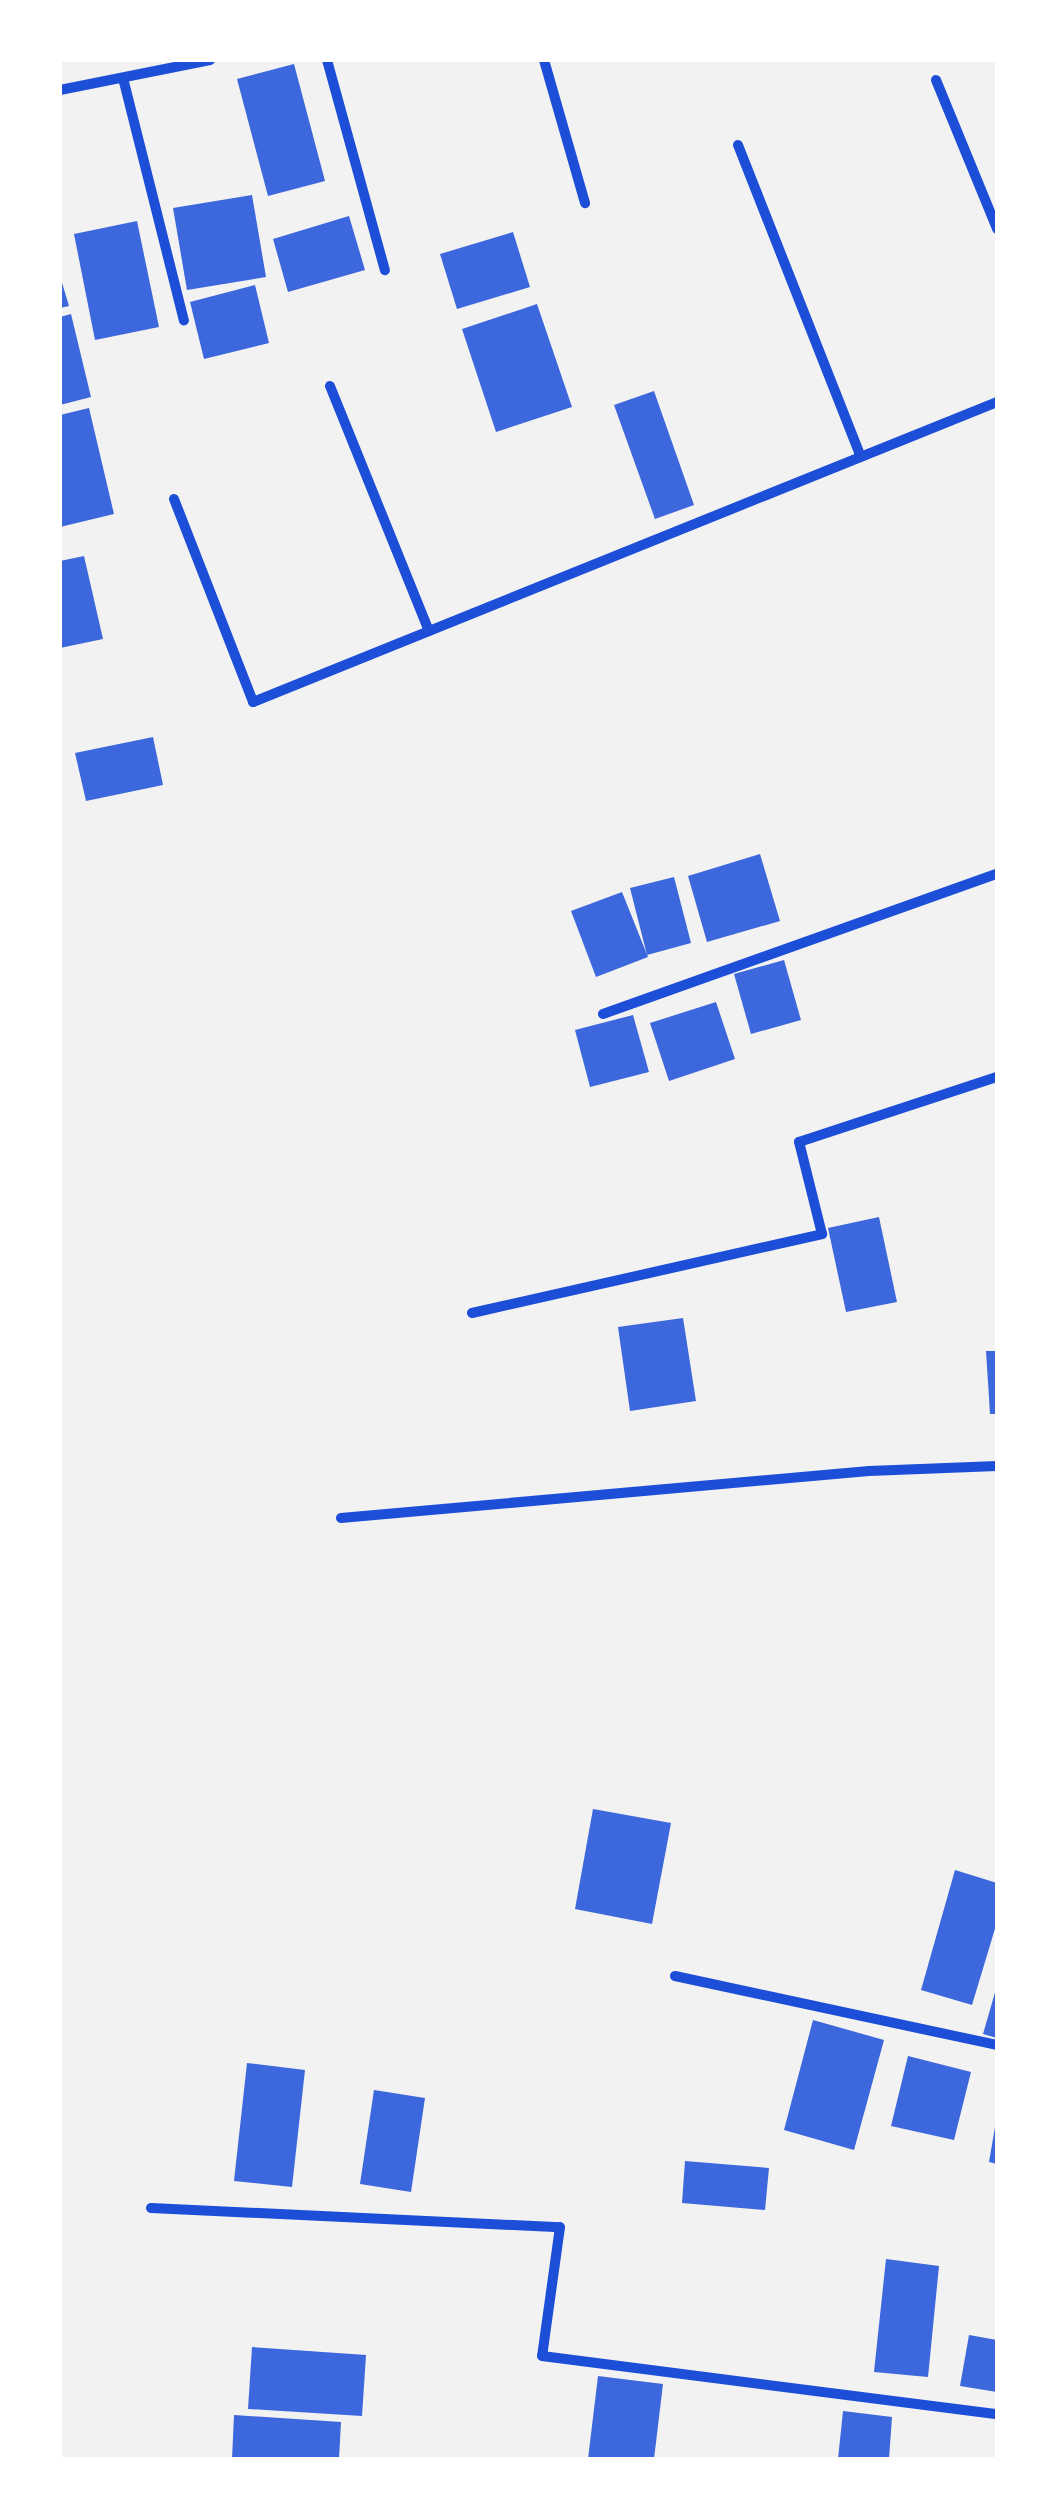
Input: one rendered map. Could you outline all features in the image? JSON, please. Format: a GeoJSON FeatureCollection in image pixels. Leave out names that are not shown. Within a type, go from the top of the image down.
{"type":"FeatureCollection","features":[{"type":"Feature","properties":{"kind":"street"},"geometry":{"type":"LineString","coordinates":[[60,90],[210,60]]}},
{"type":"Feature","properties":{"kind":"street"},"geometry":{"type":"LineString","coordinates":[[327,60],[384,270]]}},
{"type":"Feature","properties":{"kind":"street"},"geometry":{"type":"LineString","coordinates":[[544,60],[584,204]]}},
{"type":"Feature","properties":{"kind":"street"},"geometry":{"type":"LineString","coordinates":[[123,78],[184,320]]}},
{"type":"Feature","properties":{"kind":"street"},"geometry":{"type":"LineString","coordinates":[[936,80],[997,229]]}},
{"type":"Feature","properties":{"kind":"street"},"geometry":{"type":"LineString","coordinates":[[738,145],[861,457]]}},
{"type":"Feature","properties":{"kind":"street"},"geometry":{"type":"LineString","coordinates":[[330,386],[429,631]]}},
{"type":"Feature","properties":{"kind":"street"},"geometry":{"type":"LineString","coordinates":[[174,498],[252,702],[997,402]]}},
{"type":"Feature","properties":{"kind":"street"},"geometry":{"type":"LineString","coordinates":[[603,1014],[997,874]]}},
{"type":"Feature","properties":{"kind":"street"},"geometry":{"type":"LineString","coordinates":[[472,1313],[822,1234],[799,1142],[997,1076]]}},
{"type":"Feature","properties":{"kind":"street"},"geometry":{"type":"LineString","coordinates":[[341,1518],[868,1471],[997,1466]]}},
{"type":"Feature","properties":{"kind":"street"},"geometry":{"type":"LineString","coordinates":[[675,1976],[997,2044]]}},
{"type":"Feature","properties":{"kind":"street"},"geometry":{"type":"LineString","coordinates":[[151,2208],[560,2227],[542,2356],[997,2414]]}},
{"type":"Feature","properties":{"kind":"building"},"geometry":{"type":"Polygon","coordinates":[[[294,64],[325,181],[268,196],[237,79],[294,64]]]}},
{"type":"Feature","properties":{"kind":"building"},"geometry":{"type":"Polygon","coordinates":[[[252,195],[266,277],[187,290],[173,208],[252,195]]]}},
{"type":"Feature","properties":{"kind":"building"},"geometry":{"type":"Polygon","coordinates":[[[349,216],[365,270],[288,292],[273,239],[349,216]]]}},
{"type":"Feature","properties":{"kind":"building"},"geometry":{"type":"Polygon","coordinates":[[[137,221],[159,327],[95,340],[74,234],[137,221]]]}},
{"type":"Feature","properties":{"kind":"building"},"geometry":{"type":"Polygon","coordinates":[[[513,232],[530,287],[457,309],[440,254],[513,232]]]}},
{"type":"Feature","properties":{"kind":"building"},"geometry":{"type":"Polygon","coordinates":[[[60,276],[69,306],[60,308],[60,276]]]}},
{"type":"Feature","properties":{"kind":"building"},"geometry":{"type":"Polygon","coordinates":[[[255,285],[269,343],[204,359],[190,302],[255,285]]]}},
{"type":"Feature","properties":{"kind":"building"},"geometry":{"type":"Polygon","coordinates":[[[537,304],[572,407],[496,432],[462,329],[537,304]]]}},
{"type":"Feature","properties":{"kind":"building"},"geometry":{"type":"Polygon","coordinates":[[[71,314],[91,397],[60,405],[60,317],[71,314]]]}},
{"type":"Feature","properties":{"kind":"building"},"geometry":{"type":"Polygon","coordinates":[[[654,391],[694,505],[655,519],[614,405],[654,391]]]}},
{"type":"Feature","properties":{"kind":"building"},"geometry":{"type":"Polygon","coordinates":[[[89,408],[114,514],[60,527],[60,415],[89,408]]]}},
{"type":"Feature","properties":{"kind":"building"},"geometry":{"type":"Polygon","coordinates":[[[84,556],[103,639],[60,648],[60,561],[84,556]]]}},
{"type":"Feature","properties":{"kind":"building"},"geometry":{"type":"Polygon","coordinates":[[[153,737],[163,785],[86,801],[75,753],[153,737]]]}},
{"type":"Feature","properties":{"kind":"building"},"geometry":{"type":"Polygon","coordinates":[[[760,854],[780,921],[707,942],[688,876],[760,854]]]}},
{"type":"Feature","properties":{"kind":"building"},"geometry":{"type":"Polygon","coordinates":[[[674,877],[691,943],[647,955],[630,888],[674,877]]]}},
{"type":"Feature","properties":{"kind":"building"},"geometry":{"type":"Polygon","coordinates":[[[622,892],[648,957],[596,977],[571,911],[622,892]]]}},
{"type":"Feature","properties":{"kind":"building"},"geometry":{"type":"Polygon","coordinates":[[[784,960],[801,1020],[751,1034],[734,974],[784,960]]]}},
{"type":"Feature","properties":{"kind":"building"},"geometry":{"type":"Polygon","coordinates":[[[716,1002],[735,1059],[669,1081],[650,1023],[716,1002]]]}},
{"type":"Feature","properties":{"kind":"building"},"geometry":{"type":"Polygon","coordinates":[[[633,1015],[649,1072],[590,1087],[575,1030],[633,1015]]]}},
{"type":"Feature","properties":{"kind":"building"},"geometry":{"type":"Polygon","coordinates":[[[879,1217],[897,1302],[846,1312],[828,1228],[879,1217]]]}},
{"type":"Feature","properties":{"kind":"building"},"geometry":{"type":"Polygon","coordinates":[[[683,1318],[696,1401],[630,1411],[618,1327],[683,1318]]]}},
{"type":"Feature","properties":{"kind":"building"},"geometry":{"type":"Polygon","coordinates":[[[986,1351],[997,1351],[997,1414],[990,1414],[986,1351]]]}},
{"type":"Feature","properties":{"kind":"building"},"geometry":{"type":"Polygon","coordinates":[[[593,1809],[671,1823],[652,1924],[575,1909],[593,1809]]]}},
{"type":"Feature","properties":{"kind":"building"},"geometry":{"type":"Polygon","coordinates":[[[955,1870],[997,1883],[997,1922],[972,2005],[921,1990],[955,1870]]]}},
{"type":"Feature","properties":{"kind":"building"},"geometry":{"type":"Polygon","coordinates":[[[997,1989],[997,2038],[983,2034],[997,1989]]]}},
{"type":"Feature","properties":{"kind":"building"},"geometry":{"type":"Polygon","coordinates":[[[813,2020],[884,2040],[854,2150],[784,2130],[813,2020]]]}},
{"type":"Feature","properties":{"kind":"building"},"geometry":{"type":"Polygon","coordinates":[[[908,2056],[971,2072],[954,2140],[891,2126],[908,2056]]]}},
{"type":"Feature","properties":{"kind":"building"},"geometry":{"type":"Polygon","coordinates":[[[247,2063],[305,2070],[292,2187],[234,2181],[247,2063]]]}},
{"type":"Feature","properties":{"kind":"building"},"geometry":{"type":"Polygon","coordinates":[[[374,2090],[425,2098],[411,2192],[360,2184],[374,2090]]]}},
{"type":"Feature","properties":{"kind":"building"},"geometry":{"type":"Polygon","coordinates":[[[997,2127],[997,2164],[989,2162],[997,2127]]]}},
{"type":"Feature","properties":{"kind":"building"},"geometry":{"type":"Polygon","coordinates":[[[685,2161],[769,2168],[765,2210],[682,2203],[685,2161]]]}},
{"type":"Feature","properties":{"kind":"building"},"geometry":{"type":"Polygon","coordinates":[[[886,2259],[939,2266],[928,2377],[874,2372],[886,2259]]]}},
{"type":"Feature","properties":{"kind":"building"},"geometry":{"type":"Polygon","coordinates":[[[969,2335],[997,2340],[997,2392],[960,2386],[969,2335]]]}},
{"type":"Feature","properties":{"kind":"building"},"geometry":{"type":"Polygon","coordinates":[[[252,2347],[366,2355],[362,2416],[248,2409],[252,2347]]]}},
{"type":"Feature","properties":{"kind":"building"},"geometry":{"type":"Polygon","coordinates":[[[598,2376],[663,2384],[654,2459],[588,2459],[598,2376]]]}},
{"type":"Feature","properties":{"kind":"building"},"geometry":{"type":"Polygon","coordinates":[[[843,2411],[892,2417],[889,2459],[838,2459],[843,2411]]]}},
{"type":"Feature","properties":{"kind":"building"},"geometry":{"type":"Polygon","coordinates":[[[234,2415],[341,2422],[339,2459],[232,2459],[234,2415]]]}}]}
